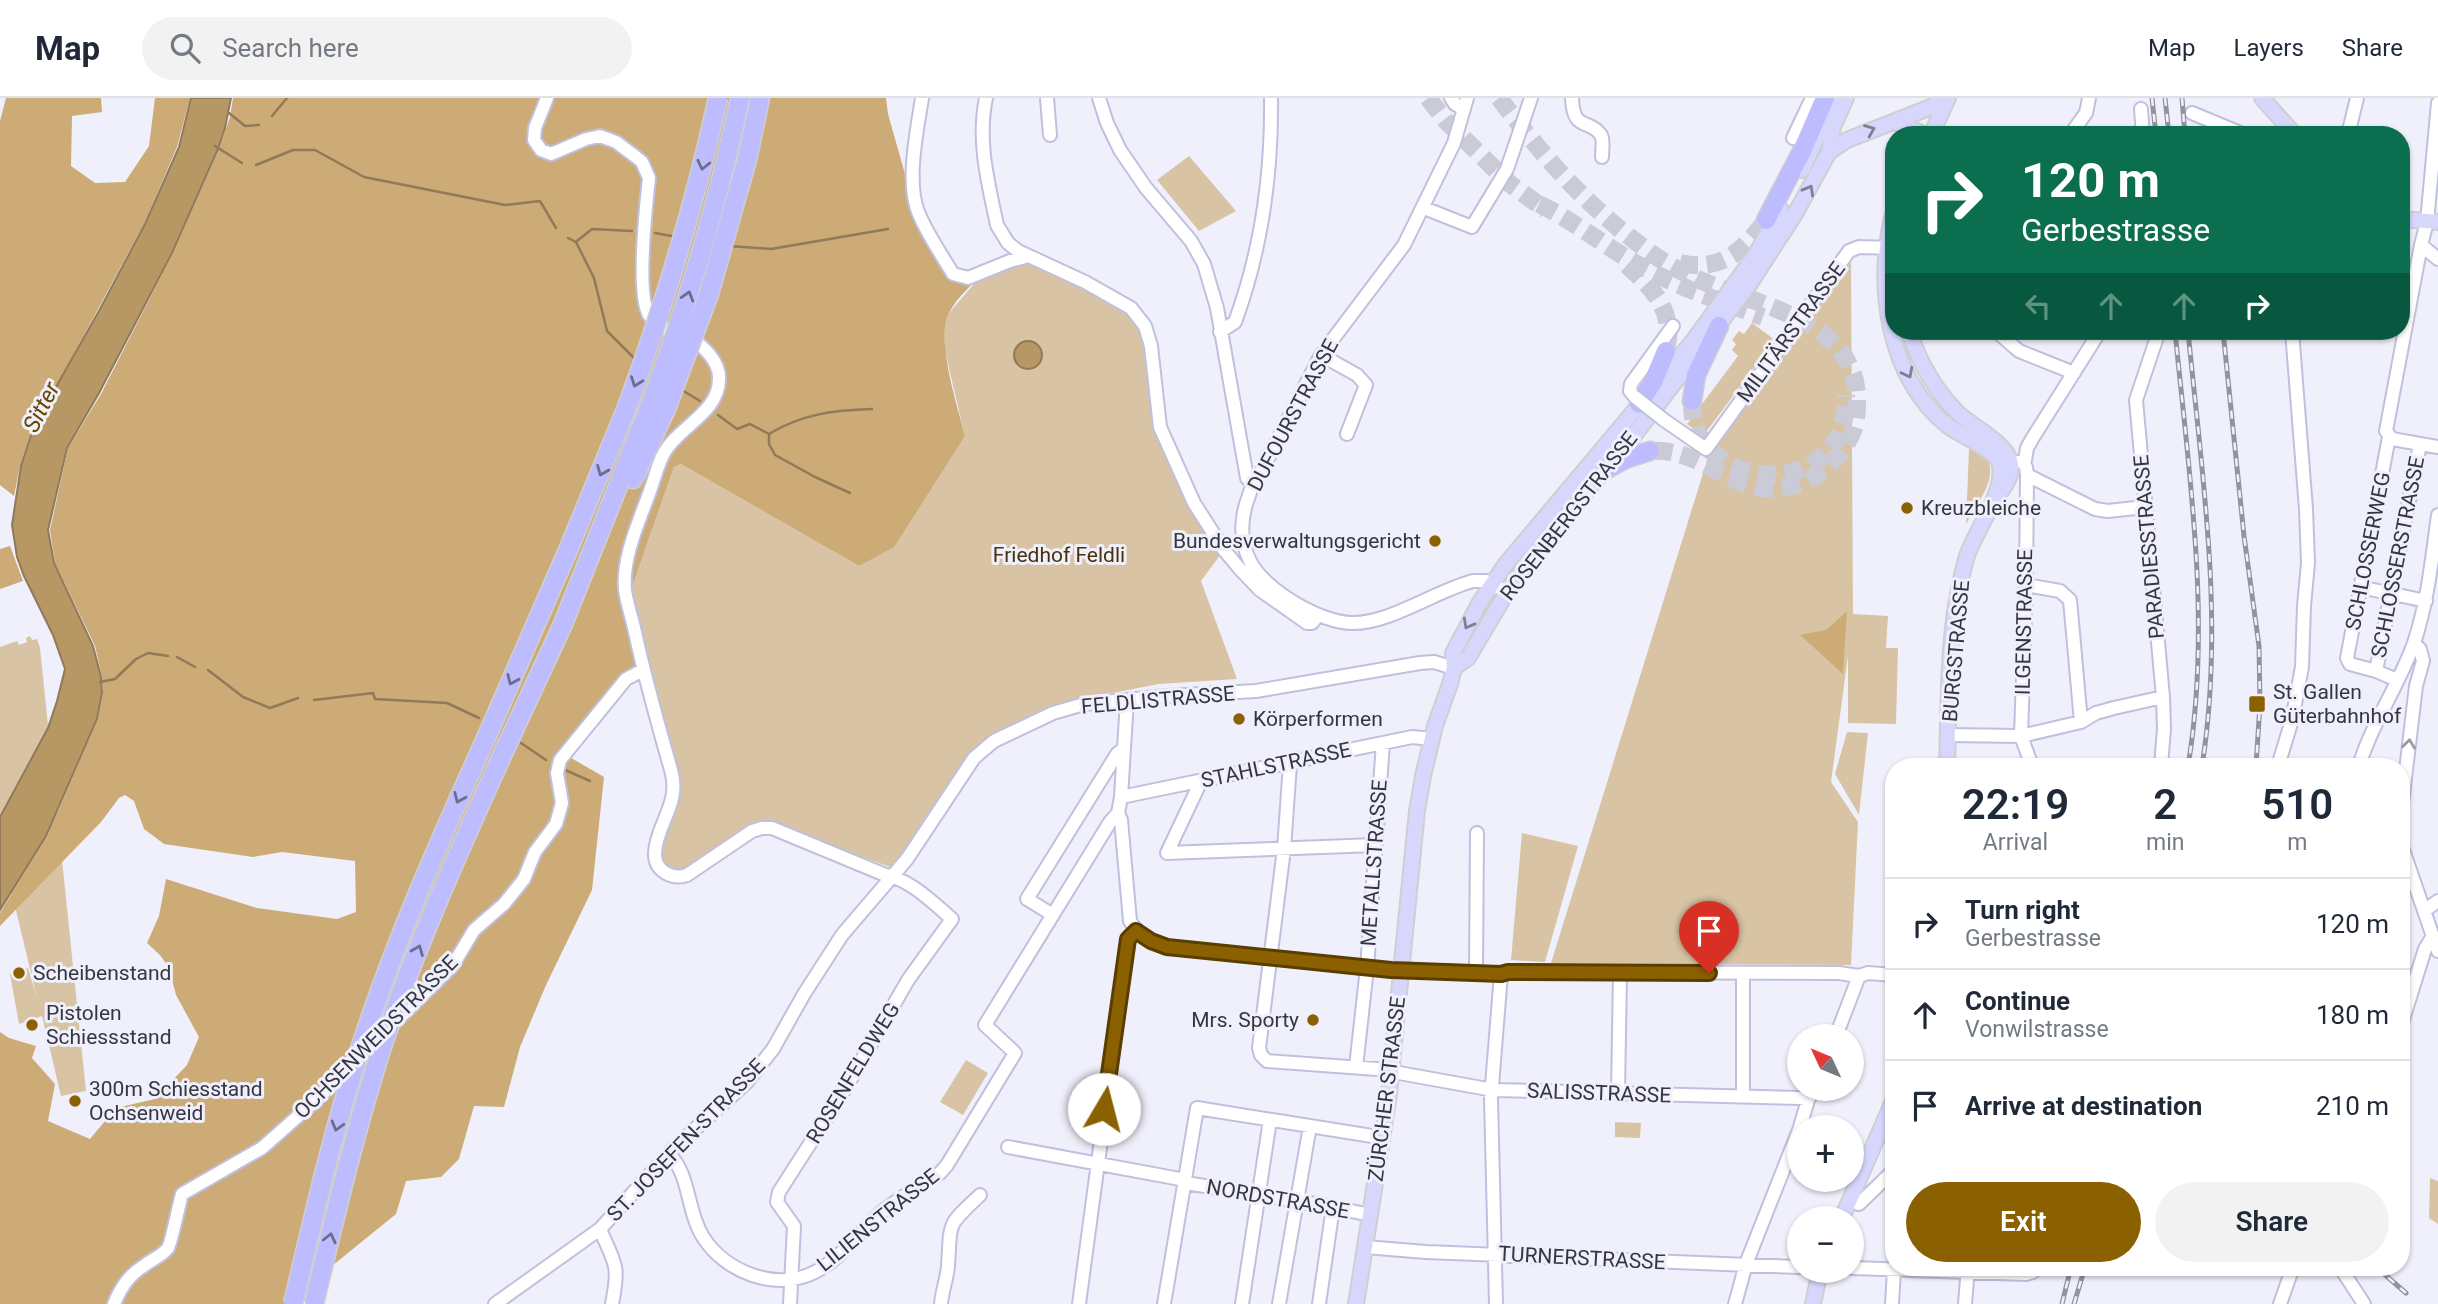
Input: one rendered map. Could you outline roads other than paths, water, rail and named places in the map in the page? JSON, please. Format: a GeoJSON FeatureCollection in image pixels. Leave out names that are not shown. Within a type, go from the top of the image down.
{"type":"FeatureCollection","features":[{"type":"Feature","properties":{"kind":"highway"},"geometry":{"type":"LineString","coordinates":[[293,1304],[334,1135],[362,1042],[402,930],[574,537],[627,407],[682,244],[718,98]]}},
{"type":"Feature","properties":{"kind":"highway"},"geometry":{"type":"LineString","coordinates":[[658,408],[718,191],[740,98]]}},
{"type":"Feature","properties":{"kind":"highway"},"geometry":{"type":"LineString","coordinates":[[314,1304],[351,1155],[388,1030],[448,877],[658,408],[687,358],[719,262],[747,160],[760,98]]}},
{"type":"Feature","properties":{"kind":"highway"},"geometry":{"type":"LineString","coordinates":[[1766,220],[1802,151],[1825,98]]}},
{"type":"Feature","properties":{"kind":"highway"},"geometry":{"type":"LineString","coordinates":[[1692,401],[1696,375],[1719,326]]}},
{"type":"Feature","properties":{"kind":"highway"},"geometry":{"type":"LineString","coordinates":[[1635,398],[1653,382],[1666,352]]}},
{"type":"Feature","properties":{"kind":"highway"},"geometry":{"type":"LineString","coordinates":[[1605,470],[1625,459],[1650,451]]}},
{"type":"Feature","properties":{"kind":"main road","name":"ROSENBERGSTRASSE"},"geometry":{"type":"LineString","coordinates":[[1454,668],[1468,658],[1507,592],[1551,533],[1605,470],[1719,326],[1795,214],[1829,152],[1829,126],[1835,98]]}},
{"type":"Feature","properties":{"kind":"main road","name":"ROSENBERGSTRASSE"},"geometry":{"type":"LineString","coordinates":[[1454,668],[1453,653],[1457,643],[1492,583],[1635,398],[1658,386],[1693,341],[1756,254],[1846,98]]}},
{"type":"Feature","properties":{"kind":"main road"},"geometry":{"type":"LineString","coordinates":[[1829,152],[1847,140],[1925,109],[1945,98]]}},
{"type":"Feature","properties":{"kind":"main road"},"geometry":{"type":"LineString","coordinates":[[1932,126],[1945,98]]}},
{"type":"Feature","properties":{"kind":"main road"},"geometry":{"type":"LineString","coordinates":[[2262,98],[2287,126]]}},
{"type":"Feature","properties":{"kind":"main road"},"geometry":{"type":"LineString","coordinates":[[1925,109],[1927,126]]}},
{"type":"Feature","properties":{"kind":"main road"},"geometry":{"type":"LineString","coordinates":[[1893,121],[1906,126]]}},
{"type":"Feature","properties":{"kind":"main road"},"geometry":{"type":"LineString","coordinates":[[1829,126],[1847,140]]}},
{"type":"Feature","properties":{"kind":"main road"},"geometry":{"type":"LineString","coordinates":[[2410,220],[2433,222]]}},
{"type":"Feature","properties":{"kind":"main road"},"geometry":{"type":"LineString","coordinates":[[1895,340],[1900,358],[1912,380],[1942,421],[1991,452],[1996,458],[2012,463]]}},
{"type":"Feature","properties":{"kind":"main road"},"geometry":{"type":"LineString","coordinates":[[1913,340],[1922,364],[1940,392],[1967,421],[2006,451],[2012,463]]}},
{"type":"Feature","properties":{"kind":"main road","name":"BURGSTRASSE"},"geometry":{"type":"LineString","coordinates":[[1947,758],[1952,639],[1959,582],[1969,550],[1993,500],[2009,479],[2012,463]]}},
{"type":"Feature","properties":{"kind":"main road","name":"ZÜRCHER STRASSE"},"geometry":{"type":"LineString","coordinates":[[1356,1304],[1392,1072],[1416,811],[1432,739],[1454,668]]}},
{"type":"Feature","properties":{"kind":"main road"},"geometry":{"type":"LineString","coordinates":[[1847,1206],[1885,1119]]}},
{"type":"Feature","properties":{"kind":"main road"},"geometry":{"type":"LineString","coordinates":[[1813,1304],[1817,1283]]}},
{"type":"Feature","properties":{"kind":"street"},"geometry":{"type":"LineString","coordinates":[[547,98],[535,128],[534,140],[541,150],[551,154],[600,136],[617,142],[642,162],[649,178],[642,291],[648,313],[660,328],[691,339],[713,358],[720,377],[716,396],[702,415],[676,437],[663,454],[630,550],[625,590],[643,670],[674,779],[669,812],[655,851],[657,862],[665,872],[676,878],[688,875],[752,831],[762,828],[783,832],[892,876]]}},
{"type":"Feature","properties":{"kind":"street"},"geometry":{"type":"LineString","coordinates":[[922,98],[913,183],[917,209],[953,274],[968,278],[1029,256]]}},
{"type":"Feature","properties":{"kind":"street"},"geometry":{"type":"LineString","coordinates":[[986,98],[981,127],[983,155],[997,225],[1009,243],[1029,256],[1086,282],[1131,308],[1145,326],[1151,346],[1160,427],[1179,474],[1205,522],[1231,559],[1260,590],[1307,623],[1311,623],[1318,615]]}},
{"type":"Feature","properties":{"kind":"street"},"geometry":{"type":"LineString","coordinates":[[1047,98],[1050,135]]}},
{"type":"Feature","properties":{"kind":"street"},"geometry":{"type":"LineString","coordinates":[[1099,98],[1120,150],[1146,188],[1191,240],[1204,264],[1217,308],[1247,478],[1252,483]]}},
{"type":"Feature","properties":{"kind":"street"},"geometry":{"type":"LineString","coordinates":[[1220,332],[1235,322],[1256,250],[1268,171],[1271,98]]}},
{"type":"Feature","properties":{"kind":"street"},"geometry":{"type":"LineString","coordinates":[[1451,98],[1455,104],[1466,103]]}},
{"type":"Feature","properties":{"kind":"street"},"geometry":{"type":"LineString","coordinates":[[1424,208],[1472,227],[1507,169],[1531,98]]}},
{"type":"Feature","properties":{"kind":"street"},"geometry":{"type":"LineString","coordinates":[[1572,98],[1575,116],[1603,138],[1602,157]]}},
{"type":"Feature","properties":{"kind":"street"},"geometry":{"type":"LineString","coordinates":[[1793,138],[1812,98]]}},
{"type":"Feature","properties":{"kind":"street"},"geometry":{"type":"LineString","coordinates":[[2076,126],[2088,108],[2090,98]]}},
{"type":"Feature","properties":{"kind":"street"},"geometry":{"type":"LineString","coordinates":[[2350,126],[2357,98]]}},
{"type":"Feature","properties":{"kind":"street","name":"DUFOURSTRASSE"},"geometry":{"type":"LineString","coordinates":[[1466,103],[1454,143],[1404,245],[1321,355],[1259,476],[1252,483],[1241,532],[1250,562],[1272,586],[1318,615],[1342,622],[1371,621],[1459,584],[1478,580],[1492,583]]}},
{"type":"Feature","properties":{"kind":"street","name":"SCHLOSSERWEG"},"geometry":{"type":"LineString","coordinates":[[2410,303],[2421,245],[2433,222],[2438,103]]}},
{"type":"Feature","properties":{"kind":"street"},"geometry":{"type":"LineString","coordinates":[[2141,109],[2142,126]]}},
{"type":"Feature","properties":{"kind":"street"},"geometry":{"type":"LineString","coordinates":[[2192,113],[2223,126]]}},
{"type":"Feature","properties":{"kind":"street"},"geometry":{"type":"LineString","coordinates":[[2421,245],[2438,259]]}},
{"type":"Feature","properties":{"kind":"street","name":"MILITÄRSTRASSE"},"geometry":{"type":"LineString","coordinates":[[1635,398],[1706,449],[1849,251],[1859,247],[1885,248]]}},
{"type":"Feature","properties":{"kind":"street"},"geometry":{"type":"LineString","coordinates":[[1635,398],[1629,388],[1631,384],[1673,326]]}},
{"type":"Feature","properties":{"kind":"street"},"geometry":{"type":"LineString","coordinates":[[2006,340],[2019,351],[2074,373]]}},
{"type":"Feature","properties":{"kind":"street"},"geometry":{"type":"LineString","coordinates":[[2012,463],[2027,448],[2094,340]]}},
{"type":"Feature","properties":{"kind":"street","name":"PARADIESSTRASSE"},"geometry":{"type":"LineString","coordinates":[[2156,340],[2136,396],[2163,698],[2162,758]]}},
{"type":"Feature","properties":{"kind":"street"},"geometry":{"type":"LineString","coordinates":[[2281,758],[2289,733],[2302,667],[2308,564],[2293,340]]}},
{"type":"Feature","properties":{"kind":"street","name":"SCHLOSSERWEG"},"geometry":{"type":"LineString","coordinates":[[2376,671],[2350,664],[2347,658],[2389,438],[2386,428],[2403,340]]}},
{"type":"Feature","properties":{"kind":"street"},"geometry":{"type":"LineString","coordinates":[[1321,355],[1357,375],[1366,385],[1347,434]]}},
{"type":"Feature","properties":{"kind":"street"},"geometry":{"type":"LineString","coordinates":[[2389,438],[2438,447]]}},
{"type":"Feature","properties":{"kind":"street","name":"SCHLOSSERSTRASSE"},"geometry":{"type":"LineString","coordinates":[[2376,671],[2420,444]]}},
{"type":"Feature","properties":{"kind":"street","name":"ILGENSTRASSE"},"geometry":{"type":"LineString","coordinates":[[2012,463],[2027,475],[2021,736],[2029,758]]}},
{"type":"Feature","properties":{"kind":"street"},"geometry":{"type":"LineString","coordinates":[[2027,475],[2095,509],[2108,511],[2145,508]]}},
{"type":"Feature","properties":{"kind":"street"},"geometry":{"type":"LineString","coordinates":[[2362,758],[2370,735],[2414,645],[2426,601],[2438,515]]}},
{"type":"Feature","properties":{"kind":"street"},"geometry":{"type":"LineString","coordinates":[[1492,583],[1507,592]]}},
{"type":"Feature","properties":{"kind":"street"},"geometry":{"type":"LineString","coordinates":[[2026,585],[2060,591],[2070,600],[2081,722]]}},
{"type":"Feature","properties":{"kind":"street"},"geometry":{"type":"LineString","coordinates":[[2360,587],[2426,601]]}},
{"type":"Feature","properties":{"kind":"street"},"geometry":{"type":"LineString","coordinates":[[2407,758],[2416,687],[2423,662],[2420,649],[2414,645]]}},
{"type":"Feature","properties":{"kind":"street","name":"FELDLISTRASSE"},"geometry":{"type":"LineString","coordinates":[[892,876],[923,838],[966,769],[984,749],[1005,734],[1070,707],[1256,691],[1420,663],[1434,662],[1454,668]]}},
{"type":"Feature","properties":{"kind":"street","name":"OCHSENWEIDSTRASSE"},"geometry":{"type":"LineString","coordinates":[[114,1304],[121,1287],[132,1274],[170,1246],[174,1219],[182,1194],[262,1148],[314,1102],[453,965],[474,930],[504,904],[524,879],[535,852],[556,824],[562,803],[557,773],[559,760],[626,679],[643,670]]}},
{"type":"Feature","properties":{"kind":"street"},"geometry":{"type":"LineString","coordinates":[[2376,671],[2397,680]]}},
{"type":"Feature","properties":{"kind":"street"},"geometry":{"type":"LineString","coordinates":[[1948,735],[2021,736],[2081,722],[2096,713],[2114,708],[2163,698]]}},
{"type":"Feature","properties":{"kind":"street"},"geometry":{"type":"LineString","coordinates":[[1127,700],[1118,813],[1121,820],[1130,921],[1136,931],[1167,947],[1402,971],[1501,974],[1885,975]]}},
{"type":"Feature","properties":{"kind":"street","name":"STAHLSTRASSE"},"geometry":{"type":"LineString","coordinates":[[1121,797],[1412,737],[1432,739]]}},
{"type":"Feature","properties":{"kind":"street","name":"METALLSTRASSE"},"geometry":{"type":"LineString","coordinates":[[1356,1068],[1367,968],[1383,743]]}},
{"type":"Feature","properties":{"kind":"street"},"geometry":{"type":"LineString","coordinates":[[1053,915],[1027,899],[1117,754],[1123,749]]}},
{"type":"Feature","properties":{"kind":"street"},"geometry":{"type":"LineString","coordinates":[[1268,958],[1284,849],[1290,764]]}},
{"type":"Feature","properties":{"kind":"street"},"geometry":{"type":"LineString","coordinates":[[1201,781],[1167,853],[1375,845]]}},
{"type":"Feature","properties":{"kind":"street","name":"LILIENSTRASSE"},"geometry":{"type":"LineString","coordinates":[[669,1154],[679,1168],[702,1236],[716,1254],[758,1278],[777,1280],[814,1273],[832,1260],[884,1210],[940,1173],[947,1165],[1015,1053],[985,1025],[1118,813]]}},
{"type":"Feature","properties":{"kind":"street"},"geometry":{"type":"LineString","coordinates":[[1476,972],[1477,833]]}},
{"type":"Feature","properties":{"kind":"street"},"geometry":{"type":"LineString","coordinates":[[2410,870],[2438,951]]}},
{"type":"Feature","properties":{"kind":"street","name":"ST. JOSEFEN-STRASSE"},"geometry":{"type":"LineString","coordinates":[[495,1304],[600,1228],[669,1154],[760,1068],[842,935],[892,876]]}},
{"type":"Feature","properties":{"kind":"street","name":"ROSENFELDWEG"},"geometry":{"type":"LineString","coordinates":[[790,1304],[794,1226],[777,1202],[779,1192],[845,1089],[908,981],[952,919],[929,898],[892,876]]}},
{"type":"Feature","properties":{"kind":"street"},"geometry":{"type":"LineString","coordinates":[[2424,911],[2438,901]]}},
{"type":"Feature","properties":{"kind":"street"},"geometry":{"type":"LineString","coordinates":[[1079,1304],[1128,939],[1136,931]]}},
{"type":"Feature","properties":{"kind":"street"},"geometry":{"type":"LineString","coordinates":[[2410,997],[2425,949],[2433,936]]}},
{"type":"Feature","properties":{"kind":"street","name":"SALISSTRASSE"},"geometry":{"type":"LineString","coordinates":[[1268,958],[1259,1048],[1261,1055],[1267,1060],[1392,1072],[1493,1090],[1787,1095]]}},
{"type":"Feature","properties":{"kind":"street"},"geometry":{"type":"LineString","coordinates":[[1618,1093],[1620,973]]}},
{"type":"Feature","properties":{"kind":"street"},"geometry":{"type":"LineString","coordinates":[[1496,1304],[1493,1090],[1501,974]]}},
{"type":"Feature","properties":{"kind":"street"},"geometry":{"type":"LineString","coordinates":[[1743,974],[1743,1096]]}},
{"type":"Feature","properties":{"kind":"street"},"geometry":{"type":"LineString","coordinates":[[1840,1024],[1858,976]]}},
{"type":"Feature","properties":{"kind":"street"},"geometry":{"type":"LineString","coordinates":[[1164,1304],[1197,1108],[1372,1136],[1382,1141]]}},
{"type":"Feature","properties":{"kind":"street"},"geometry":{"type":"LineString","coordinates":[[1242,1304],[1270,1120]]}},
{"type":"Feature","properties":{"kind":"street"},"geometry":{"type":"LineString","coordinates":[[1279,1304],[1310,1126]]}},
{"type":"Feature","properties":{"kind":"street","name":"NORDSTRASSE"},"geometry":{"type":"LineString","coordinates":[[1008,1147],[1180,1179],[1186,1183],[1370,1215]]}},
{"type":"Feature","properties":{"kind":"street"},"geometry":{"type":"LineString","coordinates":[[1735,1304],[1746,1264],[1787,1162]]}},
{"type":"Feature","properties":{"kind":"street"},"geometry":{"type":"LineString","coordinates":[[1849,1200],[1858,1204],[1885,1178]]}},
{"type":"Feature","properties":{"kind":"street"},"geometry":{"type":"LineString","coordinates":[[942,1304],[948,1269],[949,1230],[956,1217],[980,1195]]}},
{"type":"Feature","properties":{"kind":"street"},"geometry":{"type":"LineString","coordinates":[[1319,1304],[1333,1207]]}},
{"type":"Feature","properties":{"kind":"street"},"geometry":{"type":"LineString","coordinates":[[600,1228],[615,1259],[618,1277],[612,1304]]}},
{"type":"Feature","properties":{"kind":"street","name":"TURNERSTRASSE"},"geometry":{"type":"LineString","coordinates":[[1365,1247],[1787,1266]]}},
{"type":"Feature","properties":{"kind":"street"},"geometry":{"type":"LineString","coordinates":[[1864,1269],[1885,1270]]}},
{"type":"Feature","properties":{"kind":"street"},"geometry":{"type":"LineString","coordinates":[[1892,1304],[1894,1276]]}},
{"type":"Feature","properties":{"kind":"street"},"geometry":{"type":"LineString","coordinates":[[1965,1304],[1967,1276]]}},
{"type":"Feature","properties":{"kind":"street"},"geometry":{"type":"LineString","coordinates":[[2280,1304],[2290,1276]]}},
{"type":"Feature","properties":{"kind":"street"},"geometry":{"type":"LineString","coordinates":[[2346,1276],[2364,1304]]}},
{"type":"Feature","properties":{"kind":"waterway"},"geometry":{"type":"LineString","coordinates":[[272,116],[287,98]]}},
{"type":"Feature","properties":{"kind":"waterway"},"geometry":{"type":"LineString","coordinates":[[229,113],[245,126],[259,125]]}},
{"type":"Feature","properties":{"kind":"waterway"},"geometry":{"type":"LineString","coordinates":[[215,146],[242,163]]}},
{"type":"Feature","properties":{"kind":"waterway"},"geometry":{"type":"LineString","coordinates":[[256,165],[293,150],[315,150],[364,177],[505,205],[540,201],[556,228]]}},
{"type":"Feature","properties":{"kind":"waterway"},"geometry":{"type":"LineString","coordinates":[[577,241],[592,229],[632,231]]}},
{"type":"Feature","properties":{"kind":"waterway"},"geometry":{"type":"LineString","coordinates":[[729,246],[771,249],[888,229]]}},
{"type":"Feature","properties":{"kind":"waterway"},"geometry":{"type":"LineString","coordinates":[[655,233],[677,237]]}},
{"type":"Feature","properties":{"kind":"waterway"},"geometry":{"type":"LineString","coordinates":[[568,238],[576,242],[594,278],[607,331],[636,360]]}},
{"type":"Feature","properties":{"kind":"waterway"},"geometry":{"type":"LineString","coordinates":[[682,390],[700,401]]}},
{"type":"Feature","properties":{"kind":"waterway"},"geometry":{"type":"LineString","coordinates":[[769,434],[819,414],[872,409]]}},
{"type":"Feature","properties":{"kind":"waterway"},"geometry":{"type":"LineString","coordinates":[[718,415],[737,429],[750,424],[769,434],[769,444],[775,455],[850,493]]}},
{"type":"Feature","properties":{"kind":"waterway"},"geometry":{"type":"LineString","coordinates":[[100,682],[115,679],[136,659],[148,653],[168,656]]}},
{"type":"Feature","properties":{"kind":"waterway"},"geometry":{"type":"LineString","coordinates":[[177,657],[195,667]]}},
{"type":"Feature","properties":{"kind":"waterway"},"geometry":{"type":"LineString","coordinates":[[208,670],[243,697],[270,708],[298,698]]}},
{"type":"Feature","properties":{"kind":"waterway"},"geometry":{"type":"LineString","coordinates":[[314,700],[373,693],[375,699],[447,703],[479,718]]}},
{"type":"Feature","properties":{"kind":"waterway"},"geometry":{"type":"LineString","coordinates":[[521,743],[546,760]]}},
{"type":"Feature","properties":{"kind":"waterway"},"geometry":{"type":"LineString","coordinates":[[563,769],[590,781]]}},
{"type":"Feature","properties":{"kind":"tunnel"},"geometry":{"type":"LineString","coordinates":[[1428,98],[1446,121],[1510,184],[1546,210]]}},
{"type":"Feature","properties":{"kind":"tunnel"},"geometry":{"type":"LineString","coordinates":[[1499,98],[1569,181],[1628,235],[1669,265],[1724,290],[1775,308],[1822,333],[1840,350],[1852,371],[1857,397],[1855,424],[1837,457],[1812,478],[1790,486],[1752,486],[1687,457],[1670,452],[1650,451]]}},
{"type":"Feature","properties":{"kind":"tunnel"},"geometry":{"type":"LineString","coordinates":[[1539,204],[1657,275],[1763,317]]}},
{"type":"Feature","properties":{"kind":"tunnel"},"geometry":{"type":"LineString","coordinates":[[1680,263],[1707,265],[1719,262],[1739,250],[1766,220]]}},
{"type":"Feature","properties":{"kind":"tunnel"},"geometry":{"type":"LineString","coordinates":[[1627,265],[1659,300],[1667,320],[1667,345]]}},
{"type":"Feature","properties":{"kind":"tunnel"},"geometry":{"type":"LineString","coordinates":[[1692,401],[1696,429],[1710,450],[1725,462],[1764,474],[1785,473],[1804,468],[1821,457],[1841,431],[1846,395]]}},
{"type":"Feature","properties":{"kind":"railway"},"geometry":{"type":"LineString","coordinates":[[2152,98],[2155,126]]}},
{"type":"Feature","properties":{"kind":"railway"},"geometry":{"type":"LineString","coordinates":[[2165,98],[2168,126]]}},
{"type":"Feature","properties":{"kind":"railway"},"geometry":{"type":"LineString","coordinates":[[2182,98],[2184,126]]}},
{"type":"Feature","properties":{"kind":"railway"},"geometry":{"type":"LineString","coordinates":[[2176,340],[2192,494],[2198,603],[2195,712],[2189,758]]}},
{"type":"Feature","properties":{"kind":"railway"},"geometry":{"type":"LineString","coordinates":[[2189,340],[2205,494],[2211,603],[2209,712],[2203,758]]}},
{"type":"Feature","properties":{"kind":"railway"},"geometry":{"type":"LineString","coordinates":[[2224,340],[2244,536],[2259,646],[2260,704],[2257,758]]}},
{"type":"Feature","properties":{"kind":"railway"},"geometry":{"type":"LineString","coordinates":[[2062,1304],[2069,1276]]}},
{"type":"Feature","properties":{"kind":"railway"},"geometry":{"type":"LineString","coordinates":[[2074,1304],[2082,1276]]}},
{"type":"Feature","properties":{"kind":"railway"},"geometry":{"type":"LineString","coordinates":[[2386,1276],[2406,1293]]}},
{"type":"Feature","properties":{"kind":"place","name":"Kreuzbleiche"},"geometry":{"type":"Point","coordinates":[1907,508]}},
{"type":"Feature","properties":{"kind":"place","name":"Bundesverwaltungsgericht"},"geometry":{"type":"Point","coordinates":[1435,541]}},
{"type":"Feature","properties":{"kind":"place","name":"St. Gallen Güterbahnhof"},"geometry":{"type":"Point","coordinates":[2257,704]}},
{"type":"Feature","properties":{"kind":"place","name":"Körperformen"},"geometry":{"type":"Point","coordinates":[1239,719]}},
{"type":"Feature","properties":{"kind":"place","name":"Scheibenstand"},"geometry":{"type":"Point","coordinates":[19,973]}},
{"type":"Feature","properties":{"kind":"place","name":"Mrs. Sporty"},"geometry":{"type":"Point","coordinates":[1313,1020]}},
{"type":"Feature","properties":{"kind":"place","name":"Pistolen Schiessstand"},"geometry":{"type":"Point","coordinates":[32,1025]}},
{"type":"Feature","properties":{"kind":"place","name":"300m Schiesstand Ochsenweid"},"geometry":{"type":"Point","coordinates":[75,1101]}},
{"type":"Feature","properties":{"kind":"water label","name":"Sitter"},"geometry":{"type":"Point","coordinates":[41,407]}},
{"type":"Feature","properties":{"kind":"park label","name":"Friedhof Feldli"},"geometry":{"type":"Point","coordinates":[1059,555]}}]}
